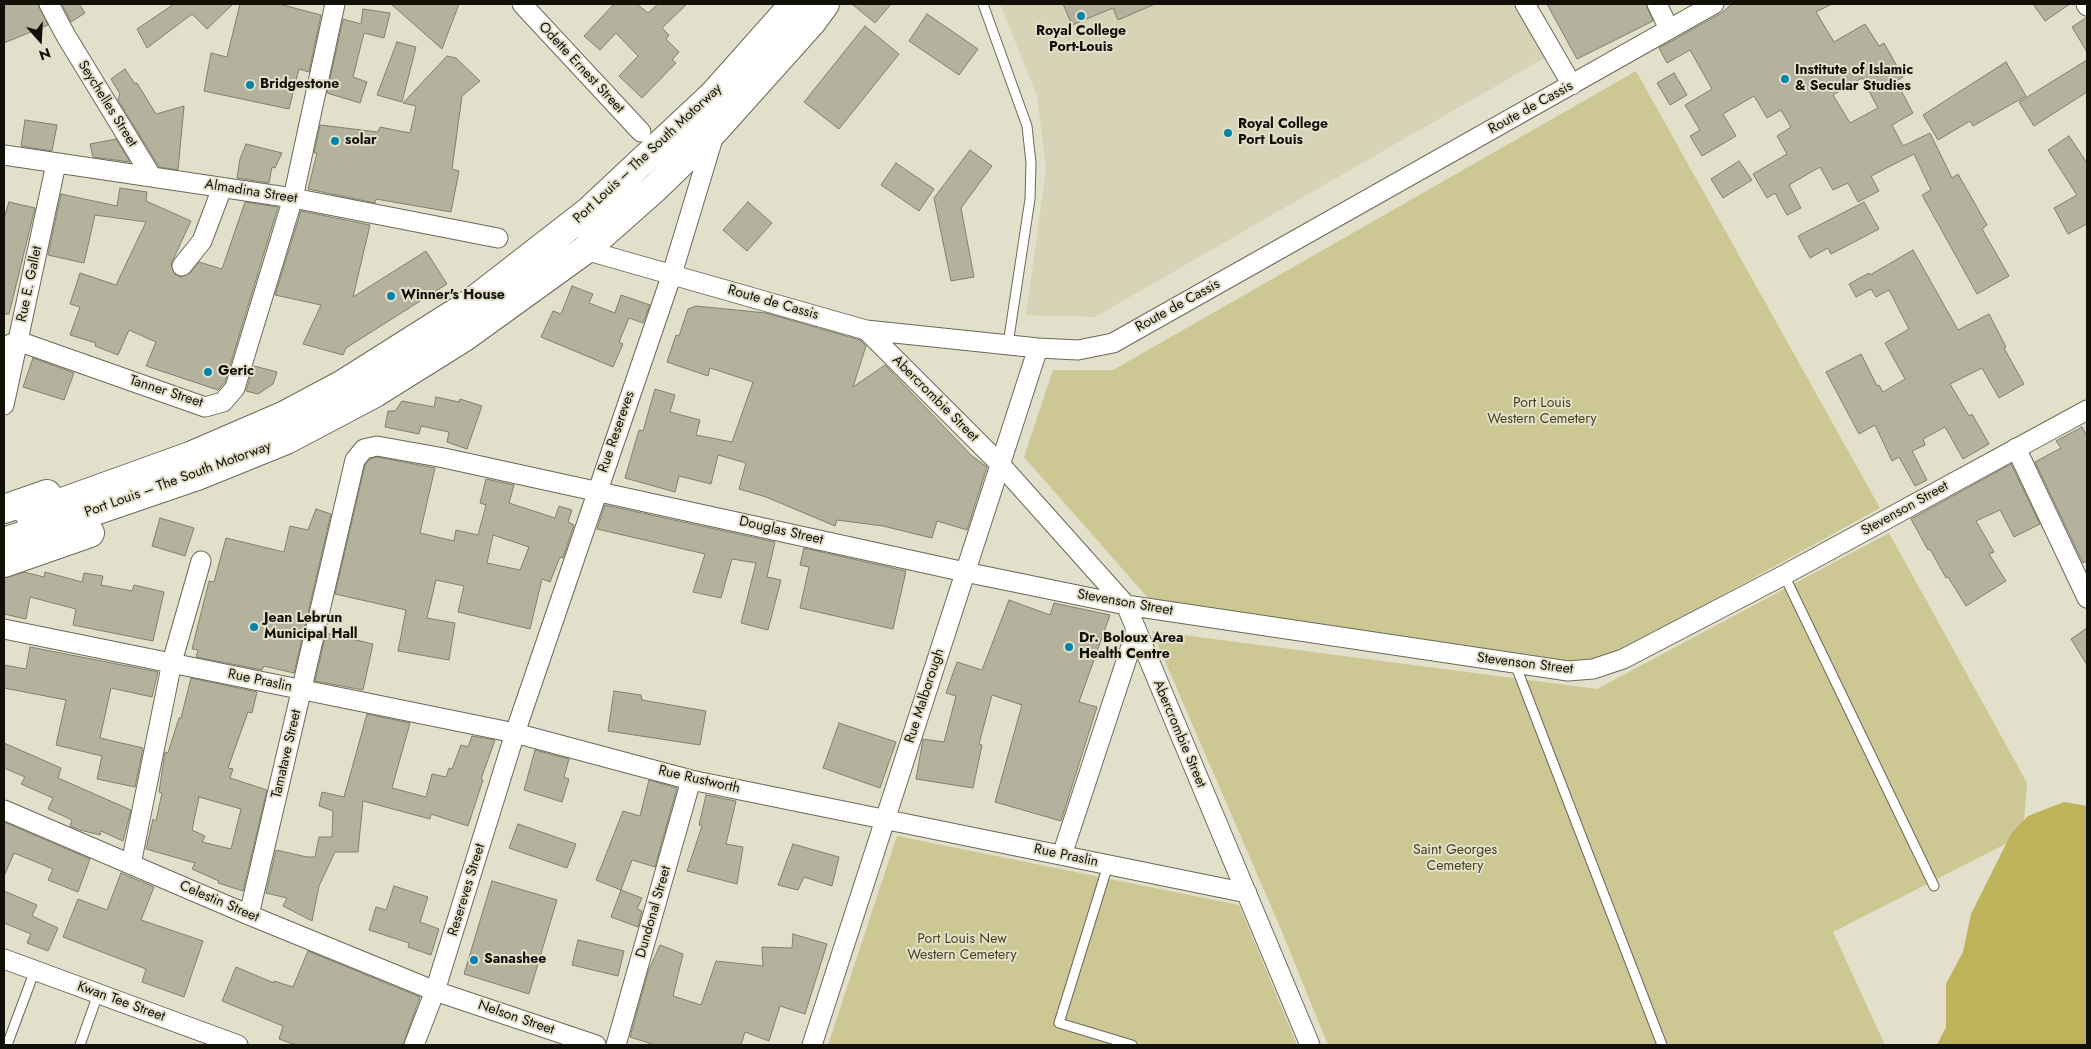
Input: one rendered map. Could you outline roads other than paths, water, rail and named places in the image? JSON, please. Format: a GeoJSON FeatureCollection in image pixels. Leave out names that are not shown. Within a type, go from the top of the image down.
{"type":"FeatureCollection","features":[{"type":"Feature","properties":{"kind":"highway","name":"Port Louis – The South Motorway"},"geometry":{"type":"LineString","coordinates":[[4,542],[51,517],[285,415],[343,384],[468,304],[589,211],[713,94],[794,4]]}},
{"type":"Feature","properties":{"kind":"highway","name":"Port Louis – The South Motorway"},"geometry":{"type":"LineString","coordinates":[[4,522],[51,517],[197,476],[286,440],[375,393],[463,338],[586,250],[715,130],[811,23],[825,4]]}},
{"type":"Feature","properties":{"kind":"highway"},"geometry":{"type":"LineString","coordinates":[[4,564],[190,497],[248,473],[322,436],[382,401],[463,338]]}},
{"type":"Feature","properties":{"kind":"highway"},"geometry":{"type":"LineString","coordinates":[[4,509],[285,415]]}},
{"type":"Feature","properties":{"kind":"street","name":"Seychelles Street"},"geometry":{"type":"LineString","coordinates":[[49,4],[66,36],[152,177]]}},
{"type":"Feature","properties":{"kind":"street","name":"Tanner Street"},"geometry":{"type":"LineString","coordinates":[[11,344],[205,407],[223,402],[235,388],[293,198],[335,4]]}},
{"type":"Feature","properties":{"kind":"street","name":"Odette Ernest Street"},"geometry":{"type":"LineString","coordinates":[[522,4],[641,132]]}},
{"type":"Feature","properties":{"kind":"street"},"geometry":{"type":"LineString","coordinates":[[1525,4],[1572,85]]}},
{"type":"Feature","properties":{"kind":"street"},"geometry":{"type":"LineString","coordinates":[[1657,4],[1669,29]]}},
{"type":"Feature","properties":{"kind":"street","name":"Route de Cassis"},"geometry":{"type":"LineString","coordinates":[[586,250],[866,330],[1038,348],[1078,350],[1113,343],[1714,4]]}},
{"type":"Feature","properties":{"kind":"street","name":"Rue Resereves"},"geometry":{"type":"LineString","coordinates":[[515,734],[672,274],[715,130]]}},
{"type":"Feature","properties":{"kind":"street","name":"Almadina Street"},"geometry":{"type":"LineString","coordinates":[[4,155],[293,198],[498,238]]}},
{"type":"Feature","properties":{"kind":"street","name":"Rue E. Gallet"},"geometry":{"type":"LineString","coordinates":[[4,404],[11,344],[56,164]]}},
{"type":"Feature","properties":{"kind":"street"},"geometry":{"type":"LineString","coordinates":[[182,266],[202,241],[222,188]]}},
{"type":"Feature","properties":{"kind":"street","name":"Abercrombie Street"},"geometry":{"type":"LineString","coordinates":[[866,330],[1000,464],[1126,605],[1310,1045]]}},
{"type":"Feature","properties":{"kind":"street","name":"Rue Malborough"},"geometry":{"type":"LineString","coordinates":[[812,1045],[1038,348]]}},
{"type":"Feature","properties":{"kind":"street","name":"Stevenson Street"},"geometry":{"type":"LineString","coordinates":[[965,572],[1126,605],[1568,672],[1593,670],[1623,658],[1784,575],[2087,410]]}},
{"type":"Feature","properties":{"kind":"street","name":"Tamatave Street"},"geometry":{"type":"LineString","coordinates":[[249,915],[355,460],[364,449],[377,446],[435,456],[597,490]]}},
{"type":"Feature","properties":{"kind":"street"},"geometry":{"type":"LineString","coordinates":[[2016,448],[2087,598]]}},
{"type":"Feature","properties":{"kind":"street","name":"Douglas Street"},"geometry":{"type":"LineString","coordinates":[[597,490],[965,572]]}},
{"type":"Feature","properties":{"kind":"street"},"geometry":{"type":"LineString","coordinates":[[132,864],[172,662],[201,561]]}},
{"type":"Feature","properties":{"kind":"street","name":"Rue Praslin"},"geometry":{"type":"LineString","coordinates":[[4,630],[172,662],[515,734]]}},
{"type":"Feature","properties":{"kind":"street"},"geometry":{"type":"LineString","coordinates":[[1062,855],[1136,631]]}},
{"type":"Feature","properties":{"kind":"street","name":"Rue Rustworth"},"geometry":{"type":"LineString","coordinates":[[515,734],[691,780],[885,819]]}},
{"type":"Feature","properties":{"kind":"street","name":"Resereves Street"},"geometry":{"type":"LineString","coordinates":[[414,1045],[436,991],[515,734]]}},
{"type":"Feature","properties":{"kind":"street","name":"Dundonal Street"},"geometry":{"type":"LineString","coordinates":[[616,1045],[691,780]]}},
{"type":"Feature","properties":{"kind":"street","name":"Celestin Street"},"geometry":{"type":"LineString","coordinates":[[4,810],[249,915],[436,991]]}},
{"type":"Feature","properties":{"kind":"street","name":"Rue Praslin"},"geometry":{"type":"LineString","coordinates":[[885,819],[1247,893]]}},
{"type":"Feature","properties":{"kind":"street","name":"Kwan Tee Street"},"geometry":{"type":"LineString","coordinates":[[4,959],[238,1045]]}},
{"type":"Feature","properties":{"kind":"street","name":"Nelson Street"},"geometry":{"type":"LineString","coordinates":[[436,991],[596,1045]]}},
{"type":"Feature","properties":{"kind":"lane"},"geometry":{"type":"LineString","coordinates":[[983,4],[1027,126],[1031,163],[1030,199],[1008,344]]}},
{"type":"Feature","properties":{"kind":"lane"},"geometry":{"type":"LineString","coordinates":[[1784,575],[1934,886]]}},
{"type":"Feature","properties":{"kind":"lane"},"geometry":{"type":"LineString","coordinates":[[1515,664],[1662,1045]]}},
{"type":"Feature","properties":{"kind":"lane"},"geometry":{"type":"LineString","coordinates":[[1108,865],[1059,1023],[1132,1045]]}},
{"type":"Feature","properties":{"kind":"lane"},"geometry":{"type":"LineString","coordinates":[[7,1045],[35,970]]}},
{"type":"Feature","properties":{"kind":"lane"},"geometry":{"type":"LineString","coordinates":[[80,1045],[98,994]]}},
{"type":"Feature","properties":{"kind":"place","name":"Royal College Port-Louis"},"geometry":{"type":"Point","coordinates":[1081,16]}},
{"type":"Feature","properties":{"kind":"place","name":"Institute of Islamic & Secular Studies"},"geometry":{"type":"Point","coordinates":[1785,79]}},
{"type":"Feature","properties":{"kind":"place","name":"Bridgestone"},"geometry":{"type":"Point","coordinates":[250,85]}},
{"type":"Feature","properties":{"kind":"place","name":"Royal College Port Louis"},"geometry":{"type":"Point","coordinates":[1228,133]}},
{"type":"Feature","properties":{"kind":"place","name":"solar"},"geometry":{"type":"Point","coordinates":[335,141]}},
{"type":"Feature","properties":{"kind":"place","name":"Winner's House"},"geometry":{"type":"Point","coordinates":[391,296]}},
{"type":"Feature","properties":{"kind":"place","name":"Geric"},"geometry":{"type":"Point","coordinates":[208,372]}},
{"type":"Feature","properties":{"kind":"place","name":"Jean Lebrun Municipal Hall"},"geometry":{"type":"Point","coordinates":[254,627]}},
{"type":"Feature","properties":{"kind":"place","name":"Dr. Boloux Area Health Centre"},"geometry":{"type":"Point","coordinates":[1069,647]}},
{"type":"Feature","properties":{"kind":"place","name":"Sanashee"},"geometry":{"type":"Point","coordinates":[474,960]}},
{"type":"Feature","properties":{"kind":"park label","name":"Port Louis Western Cemetery"},"geometry":{"type":"Point","coordinates":[1542,412]}},
{"type":"Feature","properties":{"kind":"park label","name":"Saint Georges Cemetery"},"geometry":{"type":"Point","coordinates":[1455,860]}},
{"type":"Feature","properties":{"kind":"park label","name":"Port Louis New Western Cemetery"},"geometry":{"type":"Point","coordinates":[962,948]}}]}
